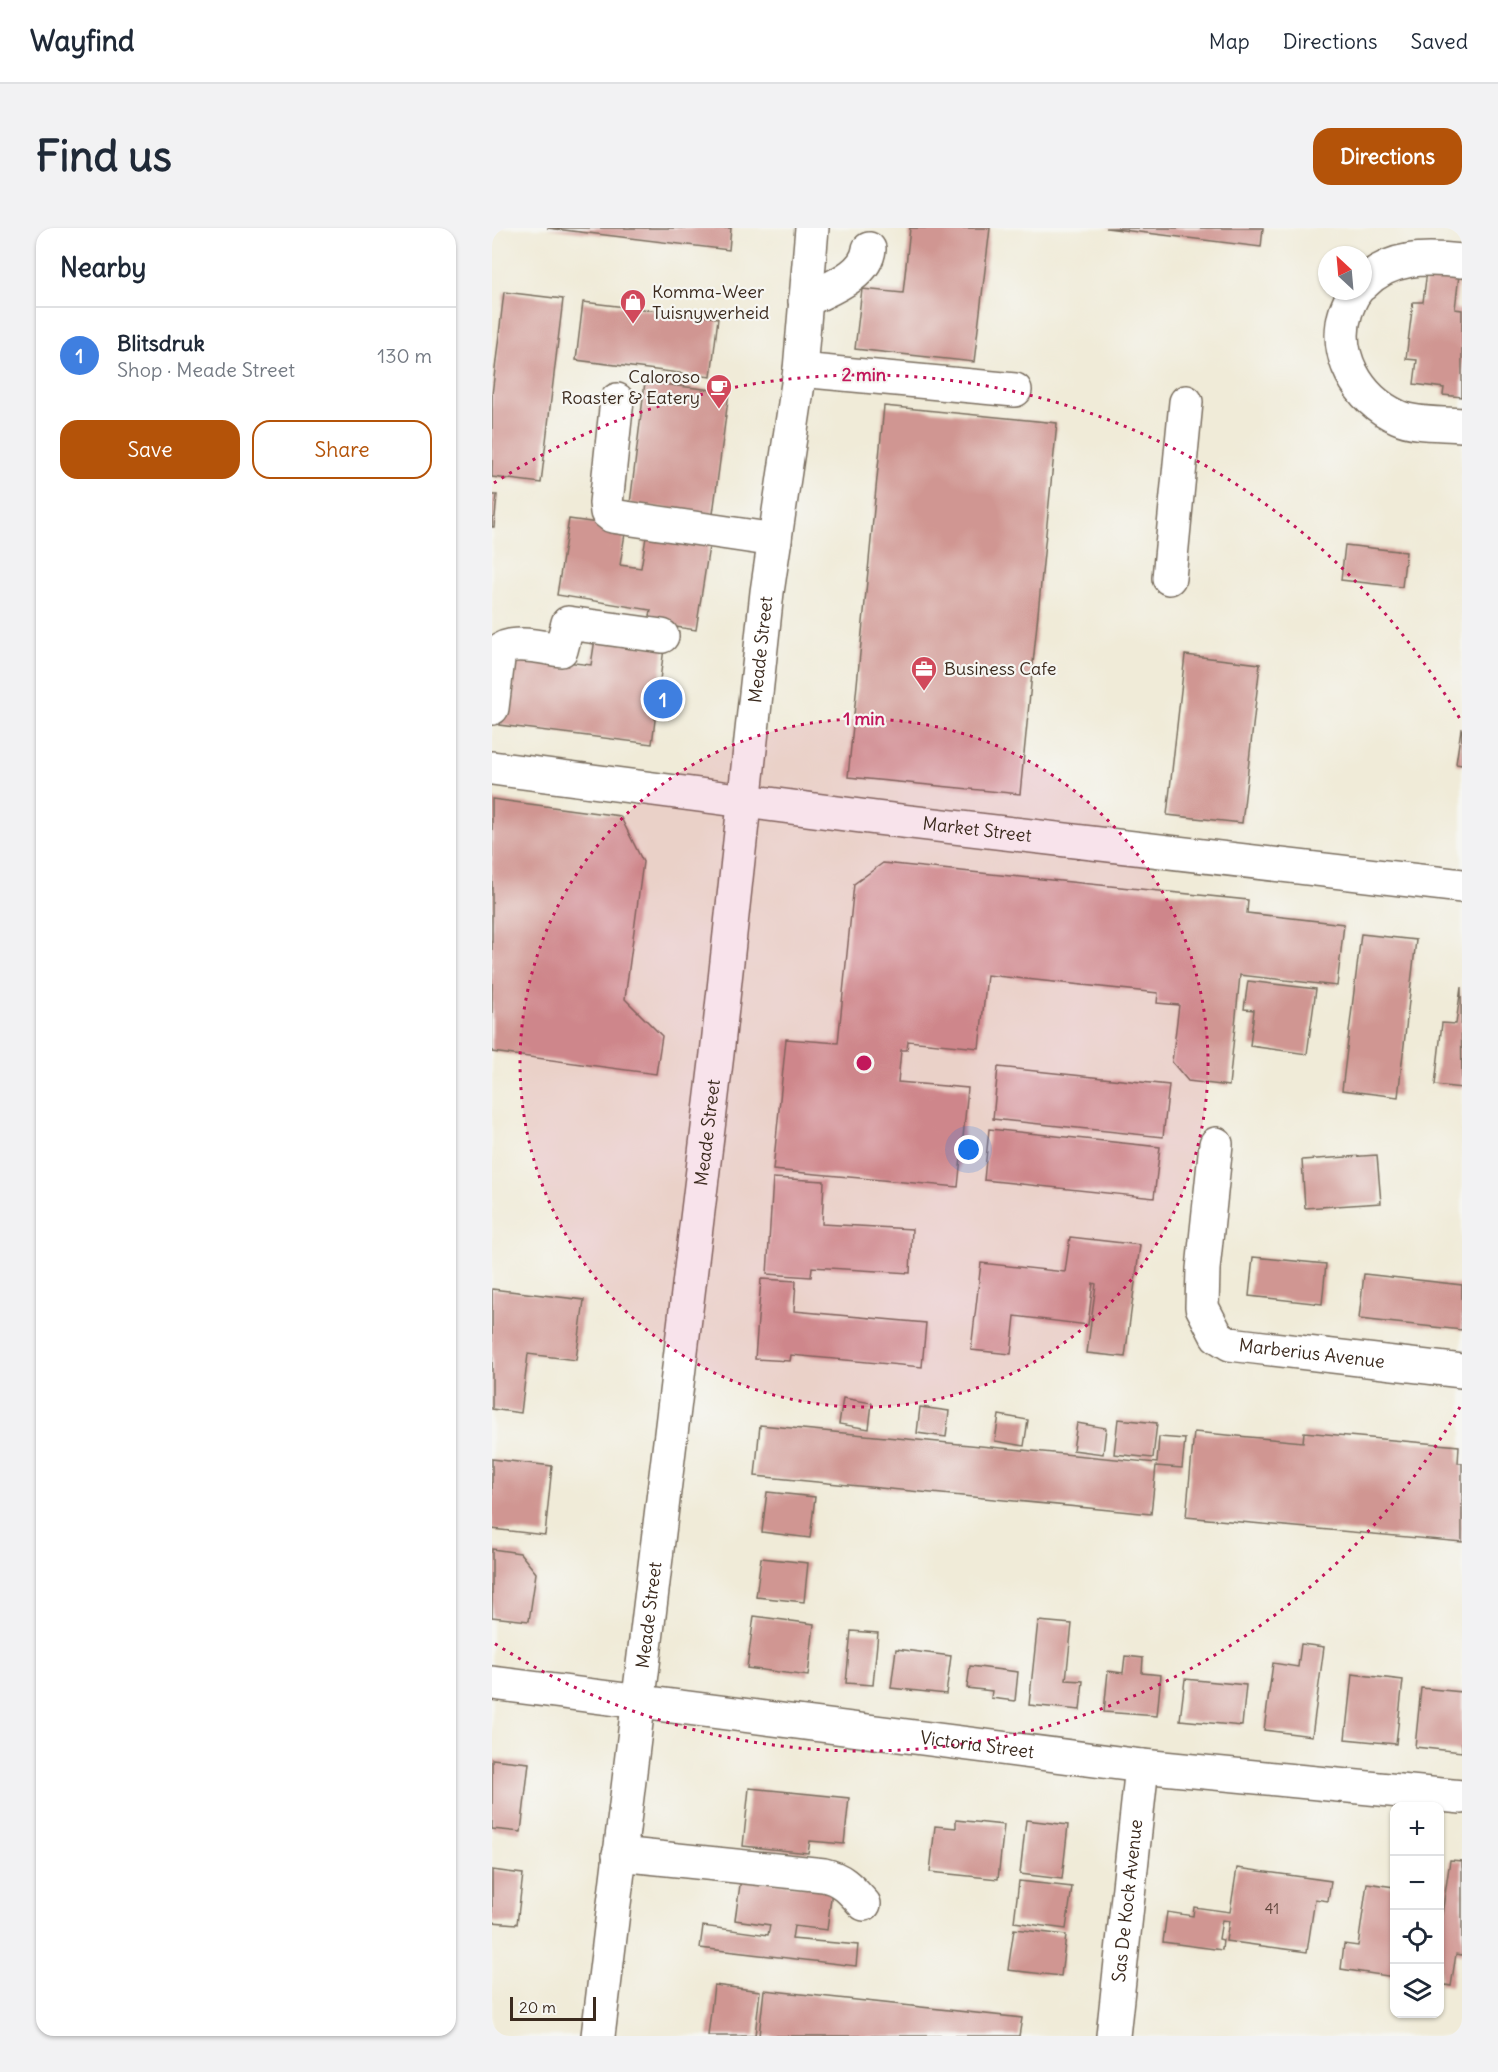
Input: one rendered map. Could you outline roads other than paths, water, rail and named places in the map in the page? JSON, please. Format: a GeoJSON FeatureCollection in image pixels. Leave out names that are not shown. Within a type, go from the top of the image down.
{"type":"FeatureCollection","features":[{"type":"Feature","properties":{"kind":"street","name":"Meade Street"},"geometry":{"type":"LineString","coordinates":[[598,2036],[775,540],[800,370],[812,228]]}},
{"type":"Feature","properties":{"kind":"street"},"geometry":{"type":"LineString","coordinates":[[805,301],[857,272],[868,257],[869,249]]}},
{"type":"Feature","properties":{"kind":"street"},"geometry":{"type":"LineString","coordinates":[[1372,275],[1406,260],[1427,257],[1462,261]]}},
{"type":"Feature","properties":{"kind":"street"},"geometry":{"type":"LineString","coordinates":[[1350,300],[1340,328],[1343,357],[1360,387],[1377,407],[1401,419],[1462,425]]}},
{"type":"Feature","properties":{"kind":"street"},"geometry":{"type":"LineString","coordinates":[[800,370],[1015,390]]}},
{"type":"Feature","properties":{"kind":"street"},"geometry":{"type":"LineString","coordinates":[[617,400],[607,512],[612,516],[775,540]]}},
{"type":"Feature","properties":{"kind":"street"},"geometry":{"type":"LineString","coordinates":[[1169,578],[1186,402]]}},
{"type":"Feature","properties":{"kind":"street"},"geometry":{"type":"LineString","coordinates":[[492,708],[499,651],[503,648],[512,645],[561,650],[568,624],[662,636]]}},
{"type":"Feature","properties":{"kind":"street","name":"Market Street"},"geometry":{"type":"LineString","coordinates":[[492,768],[646,790],[745,800],[876,818],[1462,886]]}},
{"type":"Feature","properties":{"kind":"street","name":"Marberius Avenue"},"geometry":{"type":"LineString","coordinates":[[1216,1144],[1203,1269],[1202,1307],[1217,1336],[1230,1344],[1462,1371]]}},
{"type":"Feature","properties":{"kind":"street","name":"Victoria Street"},"geometry":{"type":"LineString","coordinates":[[492,1683],[1142,1766],[1462,1797]]}},
{"type":"Feature","properties":{"kind":"street","name":"Sas De Kock Avenue"},"geometry":{"type":"LineString","coordinates":[[1113,2036],[1142,1766]]}},
{"type":"Feature","properties":{"kind":"street"},"geometry":{"type":"LineString","coordinates":[[619,1854],[824,1875],[837,1878],[847,1885],[864,1904]]}},
{"type":"Feature","properties":{"kind":"place","name":"Komma-Weer Tuisnywerheid"},"geometry":{"type":"Point","coordinates":[633,325]}},
{"type":"Feature","properties":{"kind":"place","name":"Caloroso Roaster & Eatery"},"geometry":{"type":"Point","coordinates":[719,410]}},
{"type":"Feature","properties":{"kind":"place","name":"Business Cafe"},"geometry":{"type":"Point","coordinates":[924,692]}},
{"type":"Feature","properties":{"kind":"place","name":"Blitsdruk"},"geometry":{"type":"Point","coordinates":[663,699]}}]}
